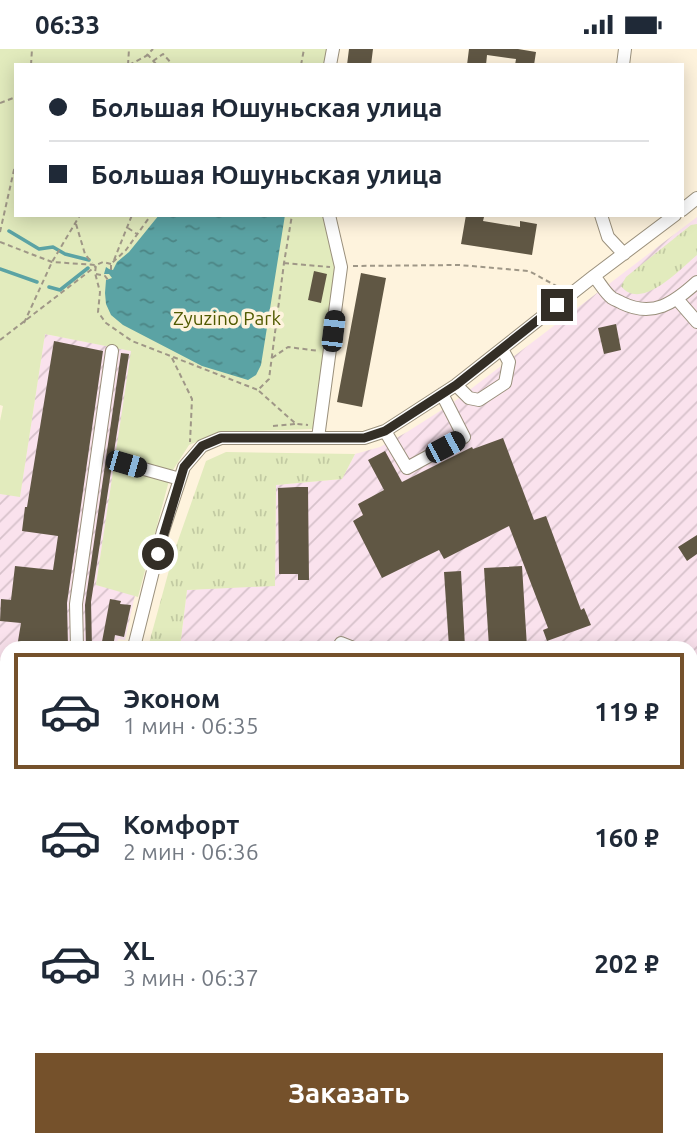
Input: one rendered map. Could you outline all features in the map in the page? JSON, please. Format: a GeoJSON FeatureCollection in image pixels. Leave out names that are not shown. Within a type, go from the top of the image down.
{"type":"FeatureCollection","features":[{"type":"Feature","properties":{"kind":"street"},"geometry":{"type":"LineString","coordinates":[[319,432],[341,267],[328,217]]}},
{"type":"Feature","properties":{"kind":"street"},"geometry":{"type":"LineString","coordinates":[[602,217],[608,237],[624,254]]}},
{"type":"Feature","properties":{"kind":"street"},"geometry":{"type":"LineString","coordinates":[[136,641],[163,531],[184,467],[202,446],[221,438],[319,432],[364,438],[385,431],[456,385],[672,217]]}},
{"type":"Feature","properties":{"kind":"street"},"geometry":{"type":"LineString","coordinates":[[594,276],[611,297],[631,307],[649,310],[664,307],[697,282]]}},
{"type":"Feature","properties":{"kind":"street"},"geometry":{"type":"LineString","coordinates":[[677,299],[697,322]]}},
{"type":"Feature","properties":{"kind":"street"},"geometry":{"type":"LineString","coordinates":[[456,385],[469,398],[479,400],[505,383],[509,362],[502,349]]}},
{"type":"Feature","properties":{"kind":"street"},"geometry":{"type":"LineString","coordinates":[[77,641],[76,604],[112,351]]}},
{"type":"Feature","properties":{"kind":"street"},"geometry":{"type":"LineString","coordinates":[[385,431],[407,468],[464,437],[442,394]]}},
{"type":"Feature","properties":{"kind":"street"},"geometry":{"type":"LineString","coordinates":[[126,464],[180,479]]}},
{"type":"Feature","properties":{"kind":"path"},"geometry":{"type":"LineString","coordinates":[[133,63],[153,49]]}},
{"type":"Feature","properties":{"kind":"path"},"geometry":{"type":"LineString","coordinates":[[146,56],[153,61],[163,54],[171,63]]}},
{"type":"Feature","properties":{"kind":"path"},"geometry":{"type":"LineString","coordinates":[[0,232],[14,170]]}},
{"type":"Feature","properties":{"kind":"path"},"geometry":{"type":"LineString","coordinates":[[23,323],[52,262],[79,217]]}},
{"type":"Feature","properties":{"kind":"path"},"geometry":{"type":"LineString","coordinates":[[111,270],[131,217]]}},
{"type":"Feature","properties":{"kind":"path"},"geometry":{"type":"LineString","coordinates":[[0,242],[52,262],[92,265],[112,263],[126,250],[150,217]]}},
{"type":"Feature","properties":{"kind":"path"},"geometry":{"type":"LineString","coordinates":[[258,390],[269,379],[292,217]]}},
{"type":"Feature","properties":{"kind":"path"},"geometry":{"type":"LineString","coordinates":[[76,223],[85,254],[92,265]]}},
{"type":"Feature","properties":{"kind":"path"},"geometry":{"type":"LineString","coordinates":[[127,227],[137,234]]}},
{"type":"Feature","properties":{"kind":"path"},"geometry":{"type":"LineString","coordinates":[[284,263],[326,267],[459,265],[530,271],[561,288]]}},
{"type":"Feature","properties":{"kind":"path"},"geometry":{"type":"LineString","coordinates":[[0,340],[96,265]]}},
{"type":"Feature","properties":{"kind":"path"},"geometry":{"type":"LineString","coordinates":[[96,265],[100,292],[98,312],[106,323],[132,341],[258,390],[296,424],[319,432]]}},
{"type":"Feature","properties":{"kind":"path"},"geometry":{"type":"LineString","coordinates":[[96,273],[108,280]]}},
{"type":"Feature","properties":{"kind":"path"},"geometry":{"type":"LineString","coordinates":[[271,359],[288,347],[330,352]]}},
{"type":"Feature","properties":{"kind":"path"},"geometry":{"type":"LineString","coordinates":[[171,357],[192,399],[190,447]]}},
{"type":"Feature","properties":{"kind":"path"},"geometry":{"type":"LineString","coordinates":[[272,426],[296,424]]}},
{"type":"Feature","properties":{"kind":"shaded area"},"geometry":{"type":"Polygon","coordinates":[[[697,217],[697,641],[181,641],[187,590],[275,585],[276,485],[342,479],[355,454],[380,447],[451,404],[697,217]]]}},
{"type":"Feature","properties":{"kind":"shaded area"},"geometry":{"type":"Polygon","coordinates":[[[45,334],[132,351],[96,585],[135,595],[125,640],[0,641],[0,494],[20,496],[45,334]]]}},
{"type":"Feature","properties":{"kind":"green space","name":"Zyuzino Park"},"geometry":{"type":"Polygon","coordinates":[[[0,49],[332,49],[330,63],[14,63],[14,217],[324,217],[336,267],[314,429],[219,432],[189,445],[171,473],[138,597],[96,585],[131,351],[45,334],[20,497],[0,494],[0,421],[3,406],[0,405],[0,49]]]}},
{"type":"Feature","properties":{"kind":"green space"},"geometry":{"type":"Polygon","coordinates":[[[697,224],[697,255],[671,278],[639,294],[629,293],[621,286],[626,277],[691,225],[697,224]]]}},
{"type":"Feature","properties":{"kind":"green space"},"geometry":{"type":"Polygon","coordinates":[[[226,452],[355,454],[342,479],[276,485],[275,586],[187,590],[181,641],[150,641],[174,552],[206,461],[226,452]]]}},
{"type":"Feature","properties":{"kind":"water"},"geometry":{"type":"Polygon","coordinates":[[[157,217],[285,217],[261,365],[256,375],[248,380],[202,366],[123,325],[111,315],[105,293],[106,280],[112,278],[109,274],[104,274],[106,267],[113,270],[117,262],[129,252],[157,217]]]}},
{"type":"Feature","properties":{"kind":"building"},"geometry":{"type":"Polygon","coordinates":[[[349,49],[373,49],[371,63],[347,63],[349,49]]]}},
{"type":"Feature","properties":{"kind":"building"},"geometry":{"type":"Polygon","coordinates":[[[469,49],[518,49],[536,52],[534,63],[515,63],[516,59],[487,55],[486,63],[467,63],[469,49]]]}},
{"type":"Feature","properties":{"kind":"building"},"geometry":{"type":"Polygon","coordinates":[[[466,217],[484,217],[483,221],[520,227],[520,221],[537,224],[532,255],[461,244],[466,217]]]}},
{"type":"Feature","properties":{"kind":"building"},"geometry":{"type":"Polygon","coordinates":[[[314,271],[327,274],[321,303],[308,300],[314,271]]]}},
{"type":"Feature","properties":{"kind":"building"},"geometry":{"type":"Polygon","coordinates":[[[361,273],[386,278],[362,407],[337,402],[361,273]]]}},
{"type":"Feature","properties":{"kind":"building"},"geometry":{"type":"Polygon","coordinates":[[[616,324],[621,350],[604,354],[598,328],[616,324]]]}},
{"type":"Feature","properties":{"kind":"building"},"geometry":{"type":"Polygon","coordinates":[[[54,341],[103,351],[67,603],[68,641],[18,641],[21,623],[0,621],[1,599],[11,600],[15,566],[53,570],[58,536],[22,531],[54,341]]]}},
{"type":"Feature","properties":{"kind":"building"},"geometry":{"type":"Polygon","coordinates":[[[121,353],[129,354],[91,602],[92,641],[86,641],[85,605],[121,353]]]}},
{"type":"Feature","properties":{"kind":"building"},"geometry":{"type":"Polygon","coordinates":[[[503,438],[534,520],[546,516],[581,610],[584,608],[591,625],[547,641],[543,630],[548,628],[509,526],[444,559],[439,550],[382,578],[353,521],[363,515],[358,504],[384,490],[368,460],[385,451],[402,482],[472,447],[473,449],[503,438]]]}},
{"type":"Feature","properties":{"kind":"building"},"geometry":{"type":"Polygon","coordinates":[[[308,487],[309,580],[298,580],[298,574],[279,574],[278,488],[308,487]]]}},
{"type":"Feature","properties":{"kind":"building"},"geometry":{"type":"Polygon","coordinates":[[[697,535],[697,554],[687,561],[678,547],[697,535]]]}},
{"type":"Feature","properties":{"kind":"building"},"geometry":{"type":"Polygon","coordinates":[[[522,566],[527,641],[489,641],[484,568],[522,566]]]}},
{"type":"Feature","properties":{"kind":"building"},"geometry":{"type":"Polygon","coordinates":[[[461,571],[465,641],[449,641],[444,572],[461,571]]]}},
{"type":"Feature","properties":{"kind":"building"},"geometry":{"type":"Polygon","coordinates":[[[110,599],[131,605],[124,637],[115,635],[114,641],[102,641],[110,599]]]}},
{"type":"Feature","properties":{"kind":"waterway"},"geometry":{"type":"LineString","coordinates":[[9,231],[39,249],[53,247],[65,254],[89,260]]}},
{"type":"Feature","properties":{"kind":"waterway"},"geometry":{"type":"LineString","coordinates":[[49,287],[60,290],[88,268]]}},
{"type":"Feature","properties":{"kind":"waterway"},"geometry":{"type":"LineString","coordinates":[[0,269],[37,282]]}},
{"type":"Feature","properties":{"kind":"route"},"geometry":{"type":"LineString","coordinates":[[158,554],[184,467],[202,446],[221,438],[364,438],[385,431],[456,385],[557,305]]}}]}
